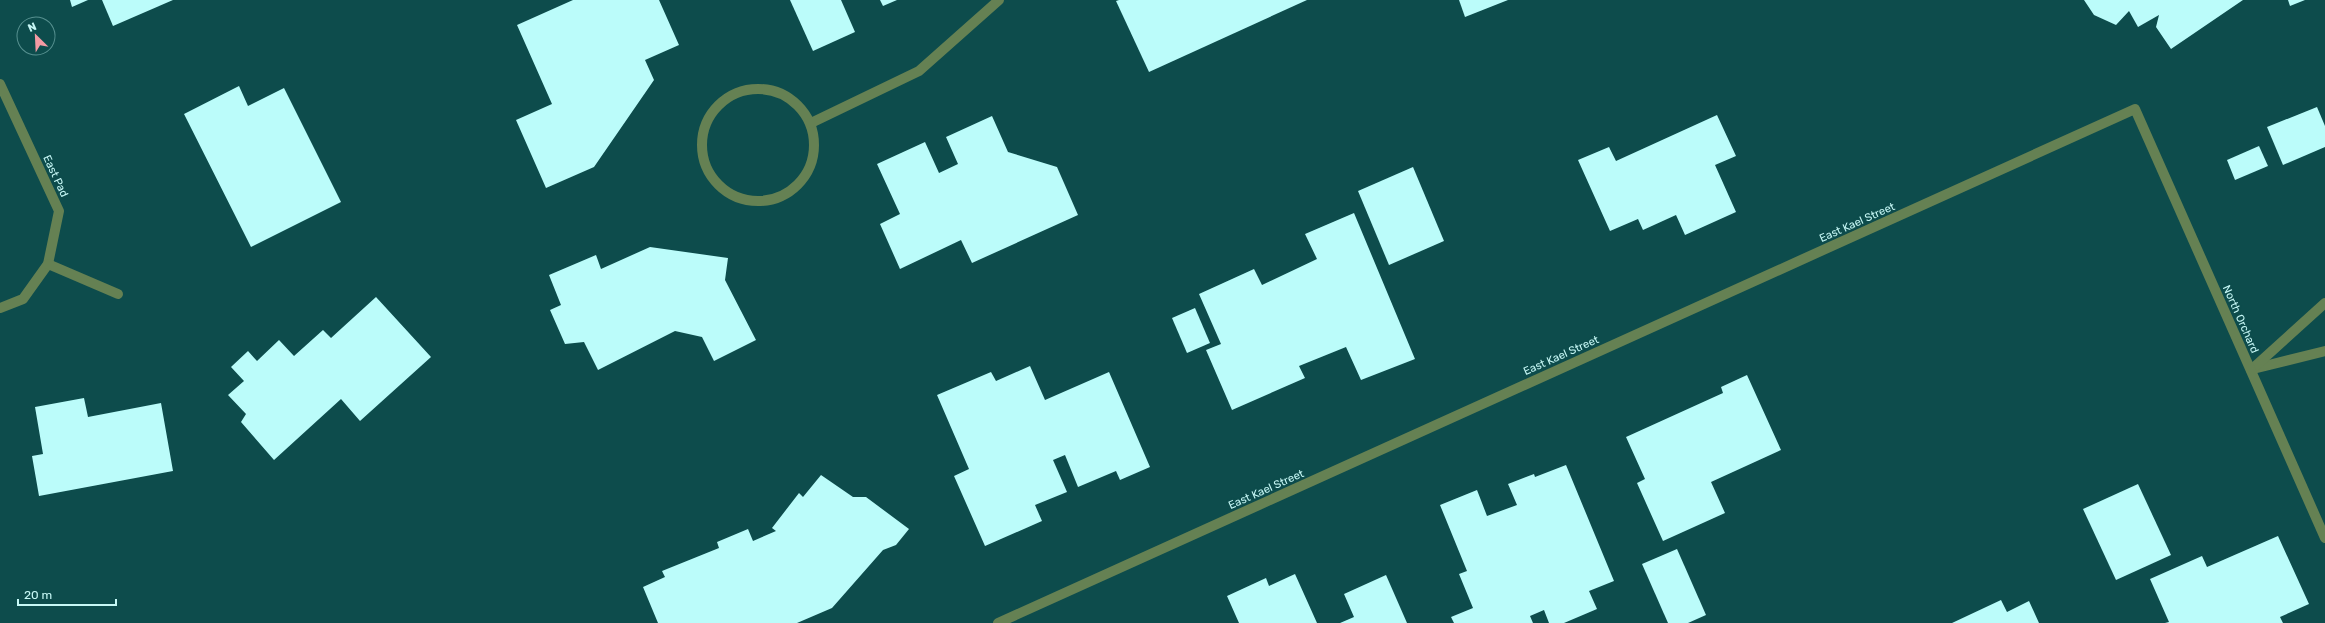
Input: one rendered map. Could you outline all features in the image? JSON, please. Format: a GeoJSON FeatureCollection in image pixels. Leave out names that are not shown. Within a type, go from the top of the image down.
{"type":"FeatureCollection","features":[{"type":"Feature","properties":{"kind":"street"},"geometry":{"type":"LineString","coordinates":[[811,123],[920,71],[999,0]]}},
{"type":"Feature","properties":{"kind":"street","name":"East Pad"},"geometry":{"type":"LineString","coordinates":[[0,84],[59,211],[48,264],[23,299],[0,308]]}},
{"type":"Feature","properties":{"kind":"street"},"geometry":{"type":"LineString","coordinates":[[750,90],[767,90],[779,94],[799,106],[811,123],[814,138],[814,156],[807,173],[797,187],[780,197],[761,202],[742,200],[720,187],[711,177],[703,159],[701,140],[706,121],[718,105],[733,95],[750,90]]}},
{"type":"Feature","properties":{"kind":"street","name":"North Orchard"},"geometry":{"type":"LineString","coordinates":[[2135,109],[2325,538]]}},
{"type":"Feature","properties":{"kind":"street","name":"East Kael Street"},"geometry":{"type":"LineString","coordinates":[[998,623],[2135,109]]}},
{"type":"Feature","properties":{"kind":"street"},"geometry":{"type":"LineString","coordinates":[[48,264],[118,294]]}},
{"type":"Feature","properties":{"kind":"street"},"geometry":{"type":"LineString","coordinates":[[2251,370],[2325,303]]}},
{"type":"Feature","properties":{"kind":"street"},"geometry":{"type":"LineString","coordinates":[[2251,370],[2325,351]]}},
{"type":"Feature","properties":{"kind":"building"},"geometry":{"type":"Polygon","coordinates":[[[70,0],[88,0],[72,7],[70,0]]]}},
{"type":"Feature","properties":{"kind":"building"},"geometry":{"type":"Polygon","coordinates":[[[102,0],[173,0],[113,26],[102,0]]]}},
{"type":"Feature","properties":{"kind":"building"},"geometry":{"type":"Polygon","coordinates":[[[573,0],[659,0],[679,45],[645,60],[654,80],[594,167],[546,188],[516,120],[552,104],[517,25],[573,0]]]}},
{"type":"Feature","properties":{"kind":"building"},"geometry":{"type":"Polygon","coordinates":[[[790,0],[841,0],[855,32],[813,51],[790,0]]]}},
{"type":"Feature","properties":{"kind":"building"},"geometry":{"type":"Polygon","coordinates":[[[880,0],[897,0],[883,6],[880,0]]]}},
{"type":"Feature","properties":{"kind":"building"},"geometry":{"type":"Polygon","coordinates":[[[1307,0],[1149,72],[1116,1],[1307,0]]]}},
{"type":"Feature","properties":{"kind":"building"},"geometry":{"type":"Polygon","coordinates":[[[1459,0],[1508,0],[1465,17],[1459,0]]]}},
{"type":"Feature","properties":{"kind":"building"},"geometry":{"type":"Polygon","coordinates":[[[2084,0],[2243,0],[2171,49],[2156,27],[2159,15],[2138,27],[2129,11],[2116,25],[2094,15],[2084,0]]]}},
{"type":"Feature","properties":{"kind":"building"},"geometry":{"type":"Polygon","coordinates":[[[2288,0],[2305,0],[2290,6],[2288,0]]]}},
{"type":"Feature","properties":{"kind":"building"},"geometry":{"type":"Polygon","coordinates":[[[239,86],[248,106],[284,88],[341,202],[251,247],[184,114],[239,86]]]}},
{"type":"Feature","properties":{"kind":"building"},"geometry":{"type":"Polygon","coordinates":[[[2317,107],[2325,126],[2325,147],[2283,165],[2267,127],[2317,107]]]}},
{"type":"Feature","properties":{"kind":"building"},"geometry":{"type":"Polygon","coordinates":[[[1717,115],[1736,156],[1715,165],[1736,212],[1685,235],[1676,215],[1643,230],[1638,219],[1610,231],[1578,160],[1609,147],[1616,161],[1717,115]]]}},
{"type":"Feature","properties":{"kind":"building"},"geometry":{"type":"Polygon","coordinates":[[[992,116],[1008,152],[1057,167],[1078,215],[972,263],[961,240],[900,269],[880,224],[900,214],[877,164],[925,142],[939,173],[958,164],[946,137],[992,116]]]}},
{"type":"Feature","properties":{"kind":"building"},"geometry":{"type":"Polygon","coordinates":[[[2259,146],[2268,166],[2235,180],[2227,160],[2259,146]]]}},
{"type":"Feature","properties":{"kind":"building"},"geometry":{"type":"Polygon","coordinates":[[[1413,167],[1444,241],[1389,265],[1358,191],[1413,167]]]}},
{"type":"Feature","properties":{"kind":"building"},"geometry":{"type":"Polygon","coordinates":[[[1354,213],[1415,359],[1361,380],[1346,347],[1299,366],[1305,378],[1232,410],[1206,350],[1221,344],[1199,294],[1254,269],[1262,285],[1317,259],[1305,234],[1354,213]]]}},
{"type":"Feature","properties":{"kind":"building"},"geometry":{"type":"Polygon","coordinates":[[[650,247],[728,258],[725,280],[756,340],[714,361],[702,337],[675,331],[598,370],[584,342],[565,344],[550,310],[561,305],[549,275],[596,255],[601,269],[650,247]]]}},
{"type":"Feature","properties":{"kind":"building"},"geometry":{"type":"Polygon","coordinates":[[[376,297],[431,357],[360,421],[341,399],[274,460],[241,422],[246,414],[228,395],[244,381],[231,367],[248,351],[257,361],[279,340],[294,356],[323,330],[331,338],[376,297]]]}},
{"type":"Feature","properties":{"kind":"building"},"geometry":{"type":"Polygon","coordinates":[[[1195,308],[1210,343],[1187,353],[1172,318],[1195,308]]]}},
{"type":"Feature","properties":{"kind":"building"},"geometry":{"type":"Polygon","coordinates":[[[1030,366],[1045,400],[1109,372],[1150,467],[1120,480],[1116,471],[1078,487],[1065,455],[1053,460],[1067,492],[1035,505],[1042,521],[985,546],[954,476],[969,469],[937,395],[991,372],[996,381],[1030,366]]]}},
{"type":"Feature","properties":{"kind":"building"},"geometry":{"type":"Polygon","coordinates":[[[1747,375],[1781,450],[1711,482],[1725,513],[1663,541],[1637,483],[1645,479],[1626,437],[1723,393],[1721,387],[1747,375]]]}},
{"type":"Feature","properties":{"kind":"building"},"geometry":{"type":"Polygon","coordinates":[[[84,398],[88,417],[161,403],[173,471],[39,496],[32,456],[43,454],[35,407],[84,398]]]}},
{"type":"Feature","properties":{"kind":"building"},"geometry":{"type":"Polygon","coordinates":[[[1566,465],[1614,581],[1589,591],[1597,609],[1564,623],[1549,623],[1544,610],[1530,616],[1533,623],[1454,623],[1451,617],[1473,608],[1459,574],[1467,571],[1440,505],[1477,490],[1487,516],[1517,505],[1508,484],[1534,474],[1535,477],[1566,465]]]}},
{"type":"Feature","properties":{"kind":"building"},"geometry":{"type":"Polygon","coordinates":[[[821,475],[853,497],[866,497],[909,529],[896,545],[883,550],[832,608],[797,623],[658,623],[643,587],[665,577],[662,571],[719,548],[717,542],[748,529],[753,541],[776,531],[772,528],[799,493],[803,497],[821,475]]]}},
{"type":"Feature","properties":{"kind":"building"},"geometry":{"type":"Polygon","coordinates":[[[2138,484],[2171,555],[2116,580],[2083,509],[2138,484]]]}},
{"type":"Feature","properties":{"kind":"building"},"geometry":{"type":"Polygon","coordinates":[[[2278,536],[2309,604],[2280,617],[2283,623],[2165,623],[2169,622],[2150,579],[2202,556],[2207,567],[2278,536]]]}},
{"type":"Feature","properties":{"kind":"building"},"geometry":{"type":"Polygon","coordinates":[[[1677,549],[1706,615],[1688,623],[1668,623],[1642,564],[1677,549]]]}},
{"type":"Feature","properties":{"kind":"building"},"geometry":{"type":"Polygon","coordinates":[[[1295,574],[1317,623],[1239,623],[1227,596],[1266,578],[1269,586],[1295,574]]]}},
{"type":"Feature","properties":{"kind":"building"},"geometry":{"type":"Polygon","coordinates":[[[1386,575],[1407,623],[1340,623],[1354,617],[1344,594],[1386,575]]]}},
{"type":"Feature","properties":{"kind":"building"},"geometry":{"type":"Polygon","coordinates":[[[2001,600],[2007,612],[2029,601],[2039,623],[1952,623],[2001,600]]]}}]}
